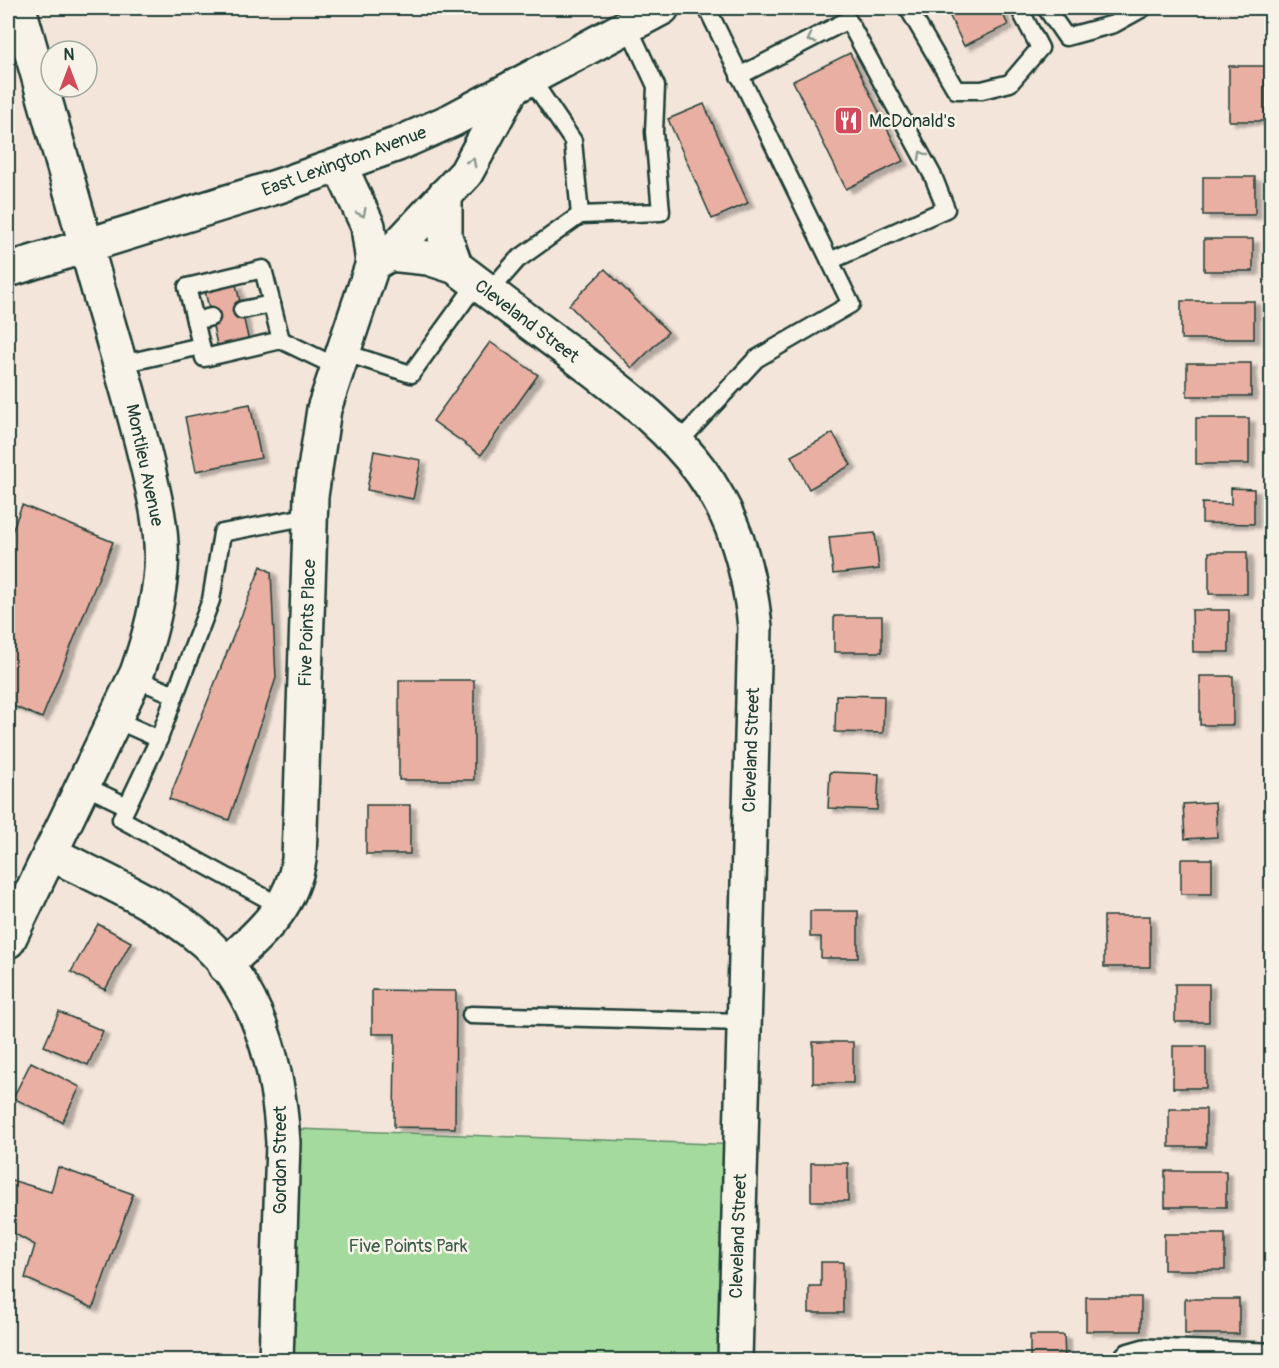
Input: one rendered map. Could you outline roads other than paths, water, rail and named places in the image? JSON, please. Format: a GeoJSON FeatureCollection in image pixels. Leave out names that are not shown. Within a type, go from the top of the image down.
{"type":"FeatureCollection","features":[{"type":"Feature","properties":{"kind":"street","name":"Montlieu Avenue"},"geometry":{"type":"LineString","coordinates":[[8,940],[134,678],[149,639],[161,569],[160,531],[153,489],[122,364],[19,8]]}},
{"type":"Feature","properties":{"kind":"street","name":"East Lexington Avenue"},"geometry":{"type":"LineString","coordinates":[[8,270],[340,166],[452,120],[521,84],[642,15]]}},
{"type":"Feature","properties":{"kind":"street","name":"Five Points Place"},"geometry":{"type":"LineString","coordinates":[[225,966],[282,907],[295,880],[299,860],[310,516],[316,452],[324,410],[339,360],[381,259],[466,173],[521,84]]}},
{"type":"Feature","properties":{"kind":"street","name":"Five Points Place"},"geometry":{"type":"LineString","coordinates":[[340,166],[381,259]]}},
{"type":"Feature","properties":{"kind":"street","name":"Cleveland Street"},"geometry":{"type":"LineString","coordinates":[[445,195],[445,237],[474,281]]}},
{"type":"Feature","properties":{"kind":"street","name":"Cleveland Street"},"geometry":{"type":"LineString","coordinates":[[381,259],[428,258],[474,281],[636,403],[679,442],[698,465],[718,495],[734,529],[745,561],[755,627],[735,1360]]}},
{"type":"Feature","properties":{"kind":"street","name":"Gordon Street"},"geometry":{"type":"LineString","coordinates":[[50,853],[160,910],[206,944],[225,966],[255,1013],[276,1070],[281,1108],[283,1143],[276,1360]]}},
{"type":"Feature","properties":{"kind":"street"},"geometry":{"type":"LineString","coordinates":[[1131,1360],[1144,1356],[1264,1360]]}},
{"type":"Feature","properties":{"kind":"lane"},"geometry":{"type":"LineString","coordinates":[[679,442],[756,359],[851,304],[738,76],[707,8]]}},
{"type":"Feature","properties":{"kind":"lane"},"geometry":{"type":"LineString","coordinates":[[908,8],[956,90],[982,90],[1010,83],[1040,48],[1019,8]]}},
{"type":"Feature","properties":{"kind":"lane"},"geometry":{"type":"LineString","coordinates":[[1046,8],[1066,37],[1114,24],[1143,8]]}},
{"type":"Feature","properties":{"kind":"lane"},"geometry":{"type":"LineString","coordinates":[[281,340],[263,269],[187,287],[203,319],[201,346],[204,358],[281,340],[339,360],[411,374],[474,281],[517,260],[580,215],[661,212],[654,132],[657,86],[642,15]]}},
{"type":"Feature","properties":{"kind":"lane"},"geometry":{"type":"LineString","coordinates":[[738,76],[848,20],[933,176],[946,208],[830,261]]}},
{"type":"Feature","properties":{"kind":"lane"},"geometry":{"type":"LineString","coordinates":[[521,84],[573,141],[580,215]]}},
{"type":"Feature","properties":{"kind":"lane"},"geometry":{"type":"LineString","coordinates":[[242,310],[272,304]]}},
{"type":"Feature","properties":{"kind":"lane"},"geometry":{"type":"LineString","coordinates":[[122,364],[201,346]]}},
{"type":"Feature","properties":{"kind":"lane"},"geometry":{"type":"LineString","coordinates":[[282,907],[121,819],[159,739],[211,600],[222,533],[310,516]]}},
{"type":"Feature","properties":{"kind":"lane"},"geometry":{"type":"LineString","coordinates":[[134,678],[176,695]]}},
{"type":"Feature","properties":{"kind":"lane"},"geometry":{"type":"LineString","coordinates":[[114,719],[159,739]]}},
{"type":"Feature","properties":{"kind":"lane"},"geometry":{"type":"LineString","coordinates":[[83,784],[127,806]]}},
{"type":"Feature","properties":{"kind":"lane"},"geometry":{"type":"LineString","coordinates":[[471,1015],[744,1023]]}},
{"type":"Feature","properties":{"kind":"place","name":"McDonald's"},"geometry":{"type":"Point","coordinates":[848,121]}},
{"type":"Feature","properties":{"kind":"park label","name":"Five Points Park"},"geometry":{"type":"Point","coordinates":[408,1246]}}]}
